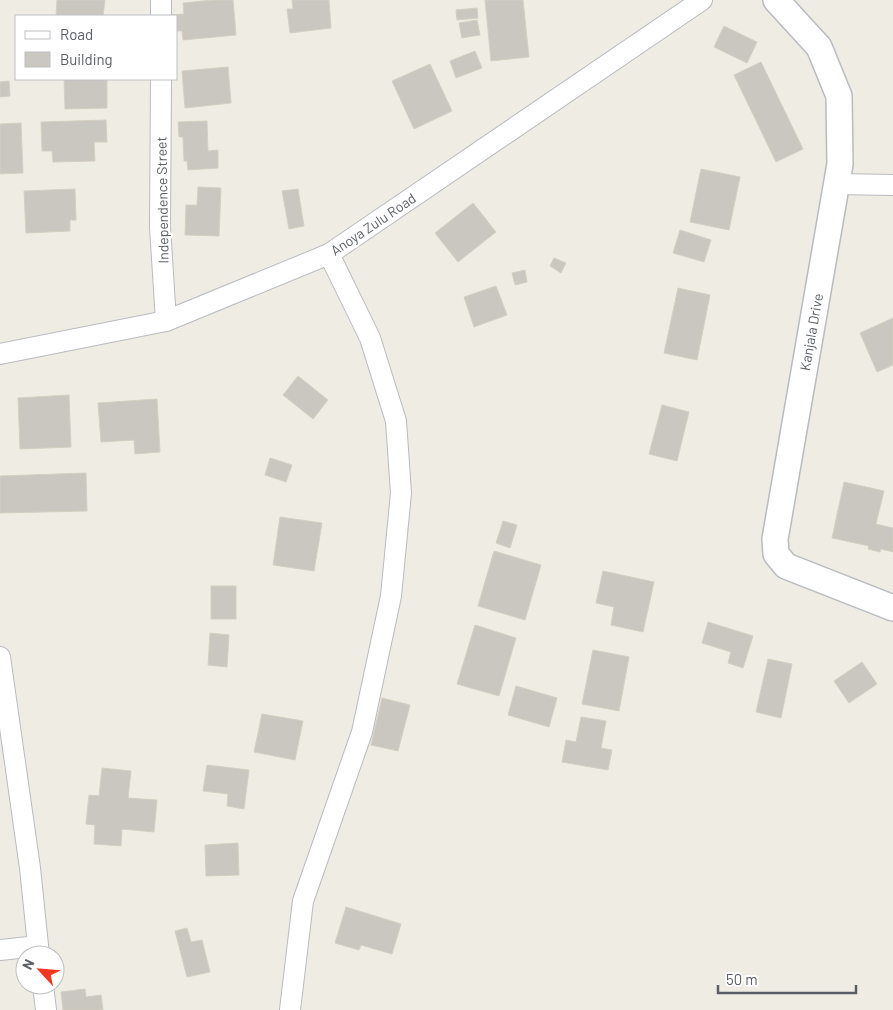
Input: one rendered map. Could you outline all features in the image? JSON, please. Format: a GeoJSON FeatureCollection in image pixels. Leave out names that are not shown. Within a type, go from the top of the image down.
{"type":"FeatureCollection","features":[{"type":"Feature","properties":{"kind":"street"},"geometry":{"type":"LineString","coordinates":[[161,0],[161,15]]}},
{"type":"Feature","properties":{"kind":"street","name":"Anoya Zulu Road"},"geometry":{"type":"LineString","coordinates":[[0,354],[166,321],[330,254],[702,0]]}},
{"type":"Feature","properties":{"kind":"street","name":"Kanjala Drive"},"geometry":{"type":"LineString","coordinates":[[776,0],[819,47],[839,96],[840,164],[775,540],[776,554],[786,566],[893,608]]}},
{"type":"Feature","properties":{"kind":"street","name":"Independence Street"},"geometry":{"type":"LineString","coordinates":[[161,80],[160,228],[166,321]]}},
{"type":"Feature","properties":{"kind":"street"},"geometry":{"type":"LineString","coordinates":[[836,184],[893,185]]}},
{"type":"Feature","properties":{"kind":"street"},"geometry":{"type":"LineString","coordinates":[[290,1010],[303,901],[362,732],[389,606],[401,494],[396,421],[370,338],[330,254]]}},
{"type":"Feature","properties":{"kind":"street"},"geometry":{"type":"LineString","coordinates":[[0,657],[30,868],[38,945]]}},
{"type":"Feature","properties":{"kind":"street"},"geometry":{"type":"LineString","coordinates":[[0,950],[15,950]]}},
{"type":"Feature","properties":{"kind":"street"},"geometry":{"type":"LineString","coordinates":[[44,995],[46,1010]]}},
{"type":"Feature","properties":{"kind":"building"},"geometry":{"type":"Polygon","coordinates":[[[57,0],[105,0],[103,15],[56,15],[57,0]]]}},
{"type":"Feature","properties":{"kind":"building"},"geometry":{"type":"Polygon","coordinates":[[[233,0],[236,35],[183,40],[182,31],[178,31],[178,15],[172,15],[184,14],[183,3],[233,0]]]}},
{"type":"Feature","properties":{"kind":"building"},"geometry":{"type":"Polygon","coordinates":[[[292,0],[329,0],[331,28],[290,33],[287,9],[293,9],[292,0]]]}},
{"type":"Feature","properties":{"kind":"building"},"geometry":{"type":"Polygon","coordinates":[[[485,0],[523,0],[529,57],[491,61],[485,0]]]}},
{"type":"Feature","properties":{"kind":"building"},"geometry":{"type":"Polygon","coordinates":[[[477,8],[478,18],[457,20],[456,10],[477,8]]]}},
{"type":"Feature","properties":{"kind":"building"},"geometry":{"type":"Polygon","coordinates":[[[477,20],[480,35],[462,38],[459,23],[477,20]]]}},
{"type":"Feature","properties":{"kind":"building"},"geometry":{"type":"Polygon","coordinates":[[[724,26],[757,42],[747,63],[714,47],[724,26]]]}},
{"type":"Feature","properties":{"kind":"building"},"geometry":{"type":"Polygon","coordinates":[[[475,51],[482,68],[456,78],[450,61],[475,51]]]}},
{"type":"Feature","properties":{"kind":"building"},"geometry":{"type":"Polygon","coordinates":[[[761,62],[803,149],[776,162],[734,75],[761,62]]]}},
{"type":"Feature","properties":{"kind":"building"},"geometry":{"type":"Polygon","coordinates":[[[430,64],[452,111],[414,129],[392,81],[430,64]]]}},
{"type":"Feature","properties":{"kind":"building"},"geometry":{"type":"Polygon","coordinates":[[[228,67],[231,103],[185,108],[182,71],[228,67]]]}},
{"type":"Feature","properties":{"kind":"building"},"geometry":{"type":"Polygon","coordinates":[[[64,80],[107,80],[107,108],[65,109],[64,80]]]}},
{"type":"Feature","properties":{"kind":"building"},"geometry":{"type":"Polygon","coordinates":[[[9,81],[10,96],[0,97],[0,82],[9,81]]]}},
{"type":"Feature","properties":{"kind":"building"},"geometry":{"type":"Polygon","coordinates":[[[106,120],[107,142],[94,142],[95,161],[53,162],[52,151],[42,151],[41,122],[106,120]]]}},
{"type":"Feature","properties":{"kind":"building"},"geometry":{"type":"Polygon","coordinates":[[[207,121],[208,151],[218,150],[218,168],[188,170],[187,161],[184,161],[183,137],[179,137],[178,122],[207,121]]]}},
{"type":"Feature","properties":{"kind":"building"},"geometry":{"type":"Polygon","coordinates":[[[21,123],[23,173],[0,174],[0,124],[21,123]]]}},
{"type":"Feature","properties":{"kind":"building"},"geometry":{"type":"Polygon","coordinates":[[[701,169],[740,177],[729,230],[690,222],[701,169]]]}},
{"type":"Feature","properties":{"kind":"building"},"geometry":{"type":"Polygon","coordinates":[[[198,187],[221,188],[219,236],[185,235],[186,205],[197,205],[198,187]]]}},
{"type":"Feature","properties":{"kind":"building"},"geometry":{"type":"Polygon","coordinates":[[[75,189],[76,220],[70,220],[70,231],[26,233],[24,191],[75,189]]]}},
{"type":"Feature","properties":{"kind":"building"},"geometry":{"type":"Polygon","coordinates":[[[298,189],[304,226],[289,229],[282,191],[298,189]]]}},
{"type":"Feature","properties":{"kind":"building"},"geometry":{"type":"Polygon","coordinates":[[[473,203],[496,232],[458,262],[435,233],[473,203]]]}},
{"type":"Feature","properties":{"kind":"building"},"geometry":{"type":"Polygon","coordinates":[[[680,230],[711,240],[704,262],[673,253],[680,230]]]}},
{"type":"Feature","properties":{"kind":"building"},"geometry":{"type":"Polygon","coordinates":[[[554,258],[566,263],[561,273],[550,266],[554,258]]]}},
{"type":"Feature","properties":{"kind":"building"},"geometry":{"type":"Polygon","coordinates":[[[525,270],[527,282],[515,285],[512,273],[525,270]]]}},
{"type":"Feature","properties":{"kind":"building"},"geometry":{"type":"Polygon","coordinates":[[[496,286],[507,315],[474,327],[464,297],[496,286]]]}},
{"type":"Feature","properties":{"kind":"building"},"geometry":{"type":"Polygon","coordinates":[[[678,288],[710,295],[697,360],[664,353],[678,288]]]}},
{"type":"Feature","properties":{"kind":"building"},"geometry":{"type":"Polygon","coordinates":[[[893,318],[893,365],[877,372],[860,333],[893,318]]]}},
{"type":"Feature","properties":{"kind":"building"},"geometry":{"type":"Polygon","coordinates":[[[298,376],[328,400],[313,419],[283,395],[298,376]]]}},
{"type":"Feature","properties":{"kind":"building"},"geometry":{"type":"Polygon","coordinates":[[[69,395],[71,447],[20,449],[18,398],[69,395]]]}},
{"type":"Feature","properties":{"kind":"building"},"geometry":{"type":"Polygon","coordinates":[[[157,399],[160,452],[135,454],[134,440],[101,442],[98,403],[157,399]]]}},
{"type":"Feature","properties":{"kind":"building"},"geometry":{"type":"Polygon","coordinates":[[[662,405],[689,412],[677,461],[649,454],[662,405]]]}},
{"type":"Feature","properties":{"kind":"building"},"geometry":{"type":"Polygon","coordinates":[[[270,458],[292,465],[286,482],[265,475],[270,458]]]}},
{"type":"Feature","properties":{"kind":"building"},"geometry":{"type":"Polygon","coordinates":[[[86,473],[87,511],[0,513],[0,476],[86,473]]]}},
{"type":"Feature","properties":{"kind":"building"},"geometry":{"type":"Polygon","coordinates":[[[844,482],[884,491],[876,524],[893,528],[893,552],[881,549],[880,552],[868,549],[869,546],[832,538],[844,482]]]}},
{"type":"Feature","properties":{"kind":"building"},"geometry":{"type":"Polygon","coordinates":[[[280,517],[322,523],[314,571],[273,565],[280,517]]]}},
{"type":"Feature","properties":{"kind":"building"},"geometry":{"type":"Polygon","coordinates":[[[503,521],[517,525],[510,548],[496,543],[503,521]]]}},
{"type":"Feature","properties":{"kind":"building"},"geometry":{"type":"Polygon","coordinates":[[[494,551],[541,565],[525,620],[478,606],[494,551]]]}},
{"type":"Feature","properties":{"kind":"building"},"geometry":{"type":"Polygon","coordinates":[[[603,571],[654,582],[643,632],[611,625],[614,607],[596,603],[603,571]]]}},
{"type":"Feature","properties":{"kind":"building"},"geometry":{"type":"Polygon","coordinates":[[[211,586],[236,586],[236,619],[211,619],[211,586]]]}},
{"type":"Feature","properties":{"kind":"building"},"geometry":{"type":"Polygon","coordinates":[[[708,622],[753,636],[743,668],[728,663],[731,652],[702,643],[708,622]]]}},
{"type":"Feature","properties":{"kind":"building"},"geometry":{"type":"Polygon","coordinates":[[[475,625],[516,638],[499,696],[457,684],[475,625]]]}},
{"type":"Feature","properties":{"kind":"building"},"geometry":{"type":"Polygon","coordinates":[[[210,633],[229,635],[227,667],[208,665],[210,633]]]}},
{"type":"Feature","properties":{"kind":"building"},"geometry":{"type":"Polygon","coordinates":[[[593,650],[629,657],[619,711],[582,704],[593,650]]]}},
{"type":"Feature","properties":{"kind":"building"},"geometry":{"type":"Polygon","coordinates":[[[768,659],[792,664],[781,718],[756,712],[768,659]]]}},
{"type":"Feature","properties":{"kind":"building"},"geometry":{"type":"Polygon","coordinates":[[[862,662],[877,684],[849,703],[834,681],[862,662]]]}},
{"type":"Feature","properties":{"kind":"building"},"geometry":{"type":"Polygon","coordinates":[[[516,686],[557,698],[549,727],[508,715],[516,686]]]}},
{"type":"Feature","properties":{"kind":"building"},"geometry":{"type":"Polygon","coordinates":[[[382,698],[410,705],[398,751],[371,745],[382,698]]]}},
{"type":"Feature","properties":{"kind":"building"},"geometry":{"type":"Polygon","coordinates":[[[262,714],[303,721],[295,760],[254,752],[262,714]]]}},
{"type":"Feature","properties":{"kind":"building"},"geometry":{"type":"Polygon","coordinates":[[[581,717],[606,721],[601,748],[612,750],[608,770],[562,762],[566,740],[576,742],[581,717]]]}},
{"type":"Feature","properties":{"kind":"building"},"geometry":{"type":"Polygon","coordinates":[[[207,765],[249,770],[244,809],[227,806],[228,794],[203,791],[207,765]]]}},
{"type":"Feature","properties":{"kind":"building"},"geometry":{"type":"Polygon","coordinates":[[[102,768],[131,771],[128,798],[157,800],[154,832],[122,829],[121,846],[94,844],[95,825],[86,824],[89,795],[99,796],[102,768]]]}},
{"type":"Feature","properties":{"kind":"building"},"geometry":{"type":"Polygon","coordinates":[[[238,843],[239,875],[206,876],[205,845],[238,843]]]}},
{"type":"Feature","properties":{"kind":"building"},"geometry":{"type":"Polygon","coordinates":[[[346,907],[401,924],[392,954],[361,945],[359,950],[335,943],[346,907]]]}},
{"type":"Feature","properties":{"kind":"building"},"geometry":{"type":"Polygon","coordinates":[[[187,928],[191,942],[202,940],[210,972],[187,977],[175,931],[187,928]]]}},
{"type":"Feature","properties":{"kind":"building"},"geometry":{"type":"Polygon","coordinates":[[[85,989],[86,997],[101,995],[103,1010],[63,1010],[61,995],[65,995],[65,992],[85,989]]]}}]}
